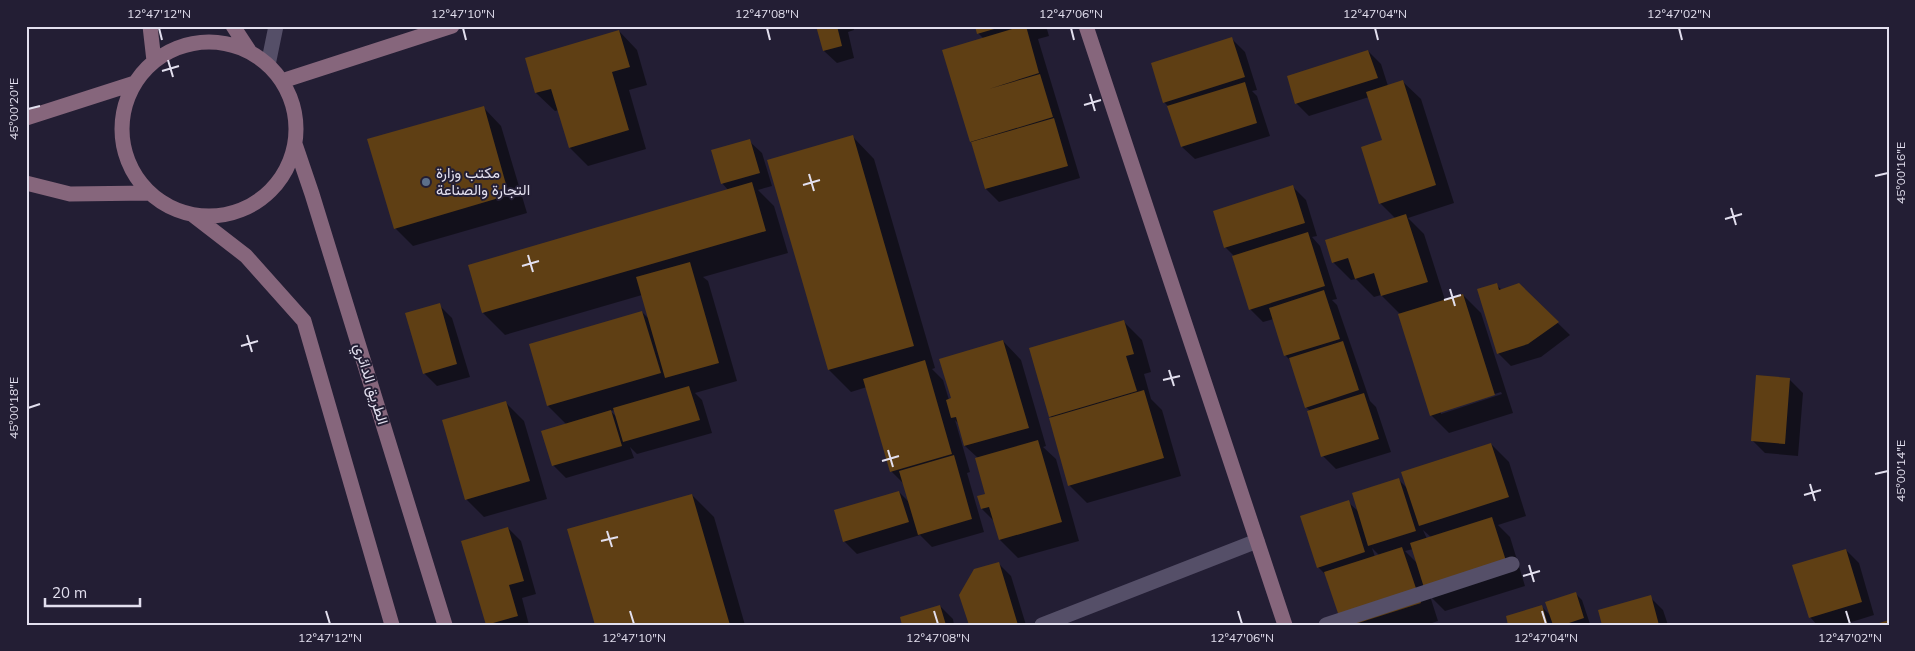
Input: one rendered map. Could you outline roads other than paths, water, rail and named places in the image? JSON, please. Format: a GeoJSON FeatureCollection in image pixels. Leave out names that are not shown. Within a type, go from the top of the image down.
{"type":"FeatureCollection","features":[{"type":"Feature","properties":{"kind":"main road"},"geometry":{"type":"LineString","coordinates":[[150,26],[154,61]]}},
{"type":"Feature","properties":{"kind":"main road"},"geometry":{"type":"LineString","coordinates":[[233,26],[250,52]]}},
{"type":"Feature","properties":{"kind":"main road"},"geometry":{"type":"LineString","coordinates":[[282,81],[452,26]]}},
{"type":"Feature","properties":{"kind":"main road"},"geometry":{"type":"LineString","coordinates":[[1086,26],[1285,625]]}},
{"type":"Feature","properties":{"kind":"main road"},"geometry":{"type":"LineString","coordinates":[[211,41],[231,44],[250,52],[268,65],[282,81],[293,108],[296,123],[295,144],[288,166],[276,186],[259,201],[238,212],[216,216],[193,215],[170,207],[150,194],[135,175],[126,153],[122,129],[125,105],[135,83],[154,61],[171,50],[190,44],[211,41]]}},
{"type":"Feature","properties":{"kind":"main road"},"geometry":{"type":"LineString","coordinates":[[26,118],[135,83]]}},
{"type":"Feature","properties":{"kind":"main road","name":"الطريق الدائري"},"geometry":{"type":"LineString","coordinates":[[295,144],[445,625]]}},
{"type":"Feature","properties":{"kind":"main road"},"geometry":{"type":"LineString","coordinates":[[26,183],[70,194],[150,194]]}},
{"type":"Feature","properties":{"kind":"main road"},"geometry":{"type":"LineString","coordinates":[[193,215],[246,256],[304,321],[392,625]]}},
{"type":"Feature","properties":{"kind":"street"},"geometry":{"type":"LineString","coordinates":[[268,65],[276,26]]}},
{"type":"Feature","properties":{"kind":"street"},"geometry":{"type":"LineString","coordinates":[[1042,625],[1257,541]]}},
{"type":"Feature","properties":{"kind":"street"},"geometry":{"type":"LineString","coordinates":[[1326,625],[1512,564]]}},
{"type":"Feature","properties":{"kind":"place","name":"مكتب وزارة التجارة والصناعة"},"geometry":{"type":"Point","coordinates":[426,182]}}]}
